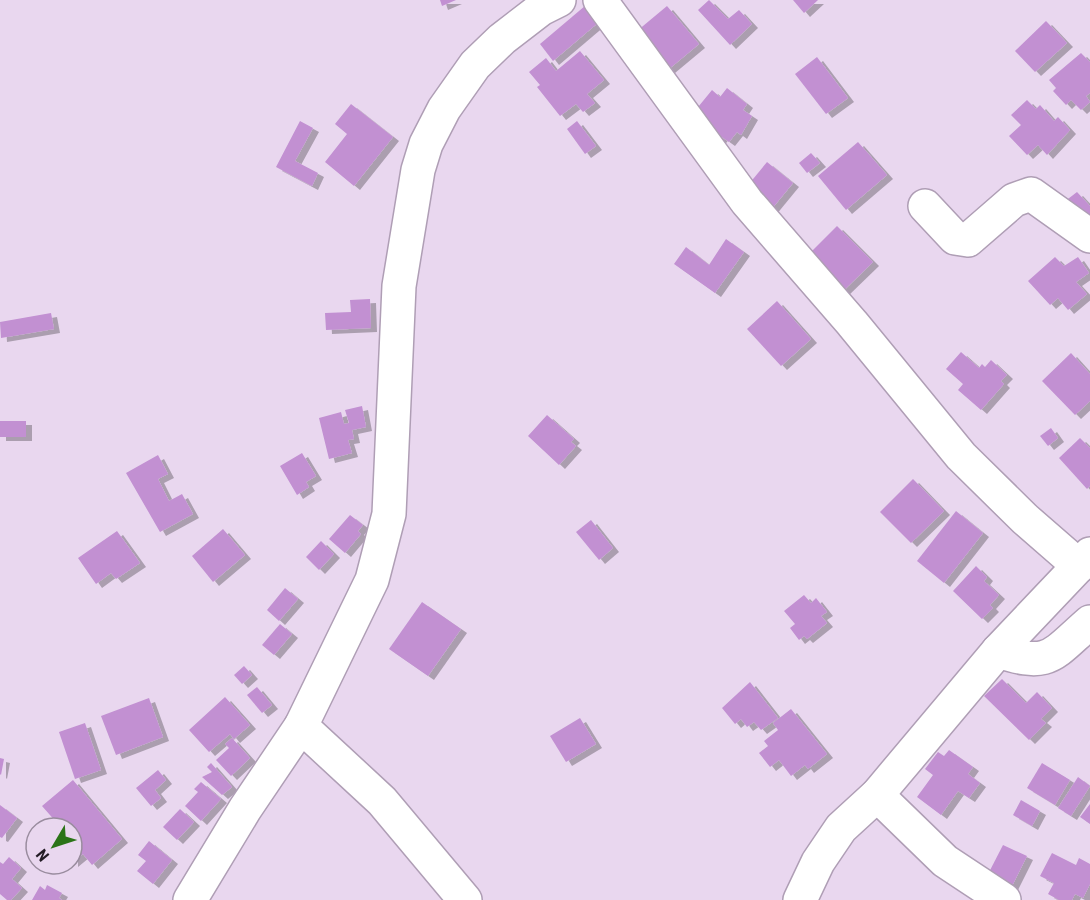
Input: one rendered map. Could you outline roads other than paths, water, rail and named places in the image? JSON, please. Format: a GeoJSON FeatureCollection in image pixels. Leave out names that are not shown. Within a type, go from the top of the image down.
{"type":"FeatureCollection","features":[{"type":"Feature","properties":{"kind":"street"},"geometry":{"type":"LineString","coordinates":[[600,0],[747,202],[852,323],[961,456],[1026,519],[1084,560],[998,651],[877,795],[841,828],[818,862],[800,900]]}},
{"type":"Feature","properties":{"kind":"street"},"geometry":{"type":"LineString","coordinates":[[190,900],[245,809],[301,726],[372,580],[389,514],[399,286],[418,170],[426,144],[444,109],[476,65],[502,39],[545,3]]}},
{"type":"Feature","properties":{"kind":"street"},"geometry":{"type":"LineString","coordinates":[[925,206],[955,238],[968,240],[1014,200],[1031,194],[1090,236]]}},
{"type":"Feature","properties":{"kind":"street"},"geometry":{"type":"LineString","coordinates":[[998,651],[1039,661],[1059,649],[1090,622]]}},
{"type":"Feature","properties":{"kind":"street"},"geometry":{"type":"LineString","coordinates":[[301,726],[382,801],[465,900]]}},
{"type":"Feature","properties":{"kind":"street"},"geometry":{"type":"LineString","coordinates":[[877,795],[945,861],[1004,900]]}}]}
